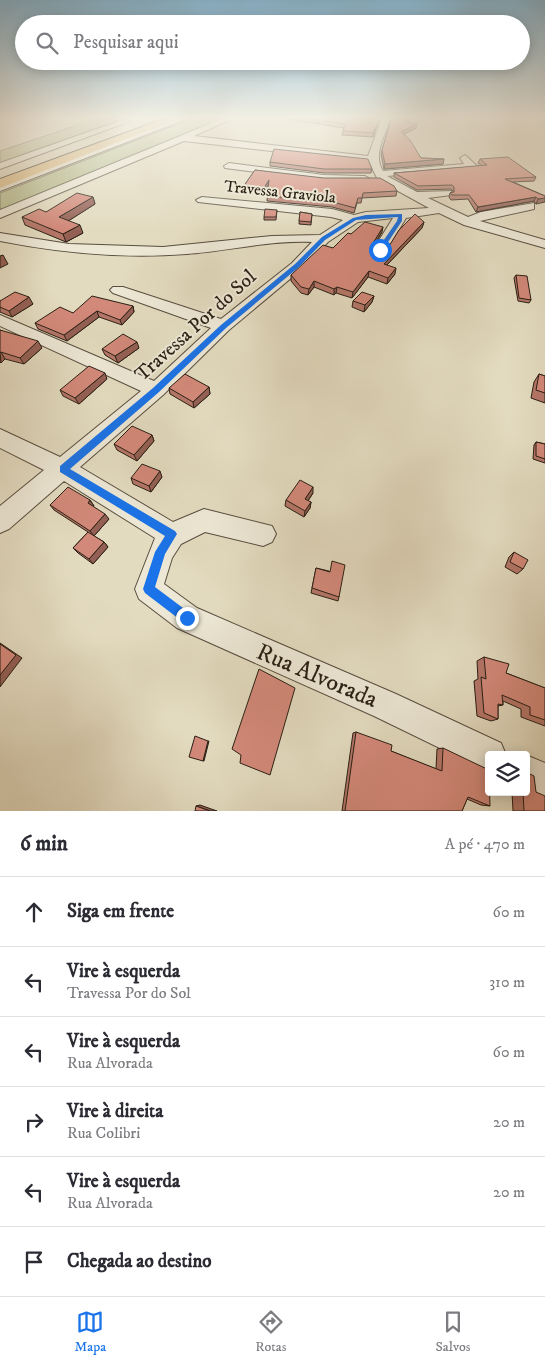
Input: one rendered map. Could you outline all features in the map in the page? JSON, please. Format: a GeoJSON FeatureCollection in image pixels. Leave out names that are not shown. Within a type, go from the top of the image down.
{"type":"FeatureCollection","features":[{"type":"Feature","properties":{"kind":"main road"},"geometry":{"type":"LineString","coordinates":[[0,172],[58,156]]}},
{"type":"Feature","properties":{"kind":"main road"},"geometry":{"type":"LineString","coordinates":[[0,186],[71,156]]}},
{"type":"Feature","properties":{"kind":"street"},"geometry":{"type":"LineString","coordinates":[[0,166],[29,156]]}},
{"type":"Feature","properties":{"kind":"street"},"geometry":{"type":"LineString","coordinates":[[124,156],[132,159]]}},
{"type":"Feature","properties":{"kind":"street"},"geometry":{"type":"LineString","coordinates":[[0,214],[140,156]]}},
{"type":"Feature","properties":{"kind":"street"},"geometry":{"type":"LineString","coordinates":[[337,156],[373,160]]}},
{"type":"Feature","properties":{"kind":"street"},"geometry":{"type":"LineString","coordinates":[[374,156],[373,160],[381,176],[440,209],[468,222],[545,244]]}},
{"type":"Feature","properties":{"kind":"street"},"geometry":{"type":"LineString","coordinates":[[229,166],[324,178],[381,176],[472,166],[465,158]]}},
{"type":"Feature","properties":{"kind":"street"},"geometry":{"type":"LineString","coordinates":[[415,196],[447,193]]}},
{"type":"Feature","properties":{"kind":"street","name":"Travessa Graviola"},"geometry":{"type":"LineString","coordinates":[[202,200],[332,213],[354,219]]}},
{"type":"Feature","properties":{"kind":"street"},"geometry":{"type":"LineString","coordinates":[[468,222],[481,216],[530,206]]}},
{"type":"Feature","properties":{"kind":"street","name":"Travessa Por do Sol"},"geometry":{"type":"LineString","coordinates":[[0,521],[156,390],[223,326],[297,266],[324,239],[354,219],[366,216],[400,215],[440,209]]}},
{"type":"Feature","properties":{"kind":"street"},"geometry":{"type":"LineString","coordinates":[[378,253],[388,235],[400,221],[400,215]]}},
{"type":"Feature","properties":{"kind":"street"},"geometry":{"type":"LineString","coordinates":[[0,236],[67,248],[121,250],[186,250],[301,237],[324,239]]}},
{"type":"Feature","properties":{"kind":"street"},"geometry":{"type":"LineString","coordinates":[[118,290],[223,326]]}},
{"type":"Feature","properties":{"kind":"street"},"geometry":{"type":"LineString","coordinates":[[0,320],[156,390]]}},
{"type":"Feature","properties":{"kind":"street"},"geometry":{"type":"LineString","coordinates":[[0,438],[63,469],[172,534],[204,520],[263,534]]}},
{"type":"Feature","properties":{"kind":"street","name":"Rua Alvorada"},"geometry":{"type":"LineString","coordinates":[[172,534],[161,552],[149,589],[187,618],[385,705],[485,753]]}},
{"type":"Feature","properties":{"kind":"street"},"geometry":{"type":"LineString","coordinates":[[530,774],[545,781]]}},
{"type":"Feature","properties":{"kind":"green space"},"geometry":{"type":"Polygon","coordinates":[[[0,156],[20,156],[0,163],[0,156]]]}},
{"type":"Feature","properties":{"kind":"green space"},"geometry":{"type":"Polygon","coordinates":[[[96,156],[136,156],[0,212],[0,193],[96,156]]]}},
{"type":"Feature","properties":{"kind":"building"},"geometry":{"type":"Polygon","coordinates":[[[272,156],[338,156],[368,159],[372,169],[324,169],[270,162],[272,156]]]}},
{"type":"Feature","properties":{"kind":"building"},"geometry":{"type":"Polygon","coordinates":[[[383,156],[420,156],[421,158],[444,159],[385,164],[383,156]]]}},
{"type":"Feature","properties":{"kind":"building"},"geometry":{"type":"Polygon","coordinates":[[[508,157],[536,177],[505,179],[545,196],[545,198],[538,199],[536,197],[478,207],[469,195],[452,195],[450,193],[454,192],[454,187],[452,185],[418,186],[394,173],[487,165],[480,159],[508,157]]]}},
{"type":"Feature","properties":{"kind":"building"},"geometry":{"type":"Polygon","coordinates":[[[255,170],[324,178],[380,178],[394,186],[397,191],[363,193],[362,198],[358,198],[355,208],[333,202],[267,196],[269,180],[264,188],[243,187],[255,170]]]}},
{"type":"Feature","properties":{"kind":"building"},"geometry":{"type":"Polygon","coordinates":[[[77,193],[93,197],[59,217],[80,225],[63,234],[22,217],[39,209],[46,212],[77,193]]]}},
{"type":"Feature","properties":{"kind":"building"},"geometry":{"type":"Polygon","coordinates":[[[265,209],[277,210],[276,217],[264,217],[265,209]]]}},
{"type":"Feature","properties":{"kind":"building"},"geometry":{"type":"Polygon","coordinates":[[[300,212],[312,214],[311,222],[299,221],[300,212]]]}},
{"type":"Feature","properties":{"kind":"building"},"geometry":{"type":"Polygon","coordinates":[[[415,214],[424,222],[384,264],[396,268],[388,278],[369,271],[353,292],[337,287],[334,289],[314,281],[309,289],[301,287],[291,275],[323,245],[333,248],[348,233],[351,234],[365,222],[383,227],[370,248],[380,253],[386,251],[399,230],[415,214]]]}},
{"type":"Feature","properties":{"kind":"building"},"geometry":{"type":"Polygon","coordinates":[[[516,275],[527,276],[531,300],[519,298],[516,275]]]}},
{"type":"Feature","properties":{"kind":"building"},"geometry":{"type":"Polygon","coordinates":[[[15,292],[29,297],[9,311],[0,307],[0,301],[15,292]]]}},
{"type":"Feature","properties":{"kind":"building"},"geometry":{"type":"Polygon","coordinates":[[[362,292],[374,296],[365,305],[353,301],[362,292]]]}},
{"type":"Feature","properties":{"kind":"building"},"geometry":{"type":"Polygon","coordinates":[[[92,296],[133,306],[120,320],[97,311],[64,335],[35,323],[60,307],[73,313],[92,296]]]}},
{"type":"Feature","properties":{"kind":"building"},"geometry":{"type":"Polygon","coordinates":[[[0,330],[38,341],[20,358],[0,353],[0,330]]]}},
{"type":"Feature","properties":{"kind":"building"},"geometry":{"type":"Polygon","coordinates":[[[123,334],[137,342],[115,356],[102,349],[123,334]]]}},
{"type":"Feature","properties":{"kind":"building"},"geometry":{"type":"Polygon","coordinates":[[[89,366],[105,373],[75,398],[60,390],[89,366]]]}},
{"type":"Feature","properties":{"kind":"building"},"geometry":{"type":"Polygon","coordinates":[[[185,374],[209,387],[193,402],[169,388],[185,374]]]}},
{"type":"Feature","properties":{"kind":"building"},"geometry":{"type":"Polygon","coordinates":[[[539,374],[545,376],[545,393],[536,390],[539,374]]]}},
{"type":"Feature","properties":{"kind":"building"},"geometry":{"type":"Polygon","coordinates":[[[132,426],[152,435],[134,455],[114,444],[132,426]]]}},
{"type":"Feature","properties":{"kind":"building"},"geometry":{"type":"Polygon","coordinates":[[[536,442],[545,444],[545,459],[536,456],[536,442]]]}},
{"type":"Feature","properties":{"kind":"building"},"geometry":{"type":"Polygon","coordinates":[[[142,464],[160,471],[149,486],[131,478],[142,464]]]}},
{"type":"Feature","properties":{"kind":"building"},"geometry":{"type":"Polygon","coordinates":[[[300,480],[313,487],[305,499],[311,502],[305,511],[286,500],[300,480]]]}},
{"type":"Feature","properties":{"kind":"building"},"geometry":{"type":"Polygon","coordinates":[[[68,487],[90,500],[88,503],[105,514],[90,531],[50,505],[68,487]]]}},
{"type":"Feature","properties":{"kind":"building"},"geometry":{"type":"Polygon","coordinates":[[[88,532],[104,542],[89,559],[73,548],[88,532]]]}},
{"type":"Feature","properties":{"kind":"building"},"geometry":{"type":"Polygon","coordinates":[[[514,552],[528,560],[523,569],[510,562],[514,552]]]}},
{"type":"Feature","properties":{"kind":"building"},"geometry":{"type":"Polygon","coordinates":[[[332,561],[345,565],[339,597],[312,588],[316,568],[330,572],[332,561]]]}},
{"type":"Feature","properties":{"kind":"building"},"geometry":{"type":"Polygon","coordinates":[[[0,644],[16,655],[0,675],[0,644]]]}},
{"type":"Feature","properties":{"kind":"building"},"geometry":{"type":"Polygon","coordinates":[[[484,657],[509,664],[506,673],[545,688],[545,720],[530,715],[530,707],[502,695],[503,705],[498,704],[498,719],[484,713],[481,677],[486,679],[484,657]]]}},
{"type":"Feature","properties":{"kind":"building"},"geometry":{"type":"Polygon","coordinates":[[[259,669],[295,688],[270,775],[240,763],[241,755],[232,749],[259,669]]]}},
{"type":"Feature","properties":{"kind":"building"},"geometry":{"type":"Polygon","coordinates":[[[356,732],[392,745],[391,751],[442,771],[443,748],[485,768],[485,796],[490,796],[490,806],[468,797],[462,811],[345,811],[356,732]]]}},
{"type":"Feature","properties":{"kind":"building"},"geometry":{"type":"Polygon","coordinates":[[[195,736],[208,741],[203,761],[189,757],[195,736]]]}},
{"type":"Feature","properties":{"kind":"building"},"geometry":{"type":"Polygon","coordinates":[[[530,774],[534,776],[536,792],[545,796],[545,811],[524,811],[523,796],[530,796],[530,774]]]}},
{"type":"Feature","properties":{"kind":"building"},"geometry":{"type":"Polygon","coordinates":[[[196,806],[210,811],[195,811],[196,806]]]}},
{"type":"Feature","properties":{"kind":"route"},"geometry":{"type":"LineString","coordinates":[[187,618],[149,589],[161,552],[172,534],[63,469],[156,390],[223,326],[297,266],[336,229],[354,219],[366,216],[400,215],[400,221],[388,235],[380,250]]}}]}
